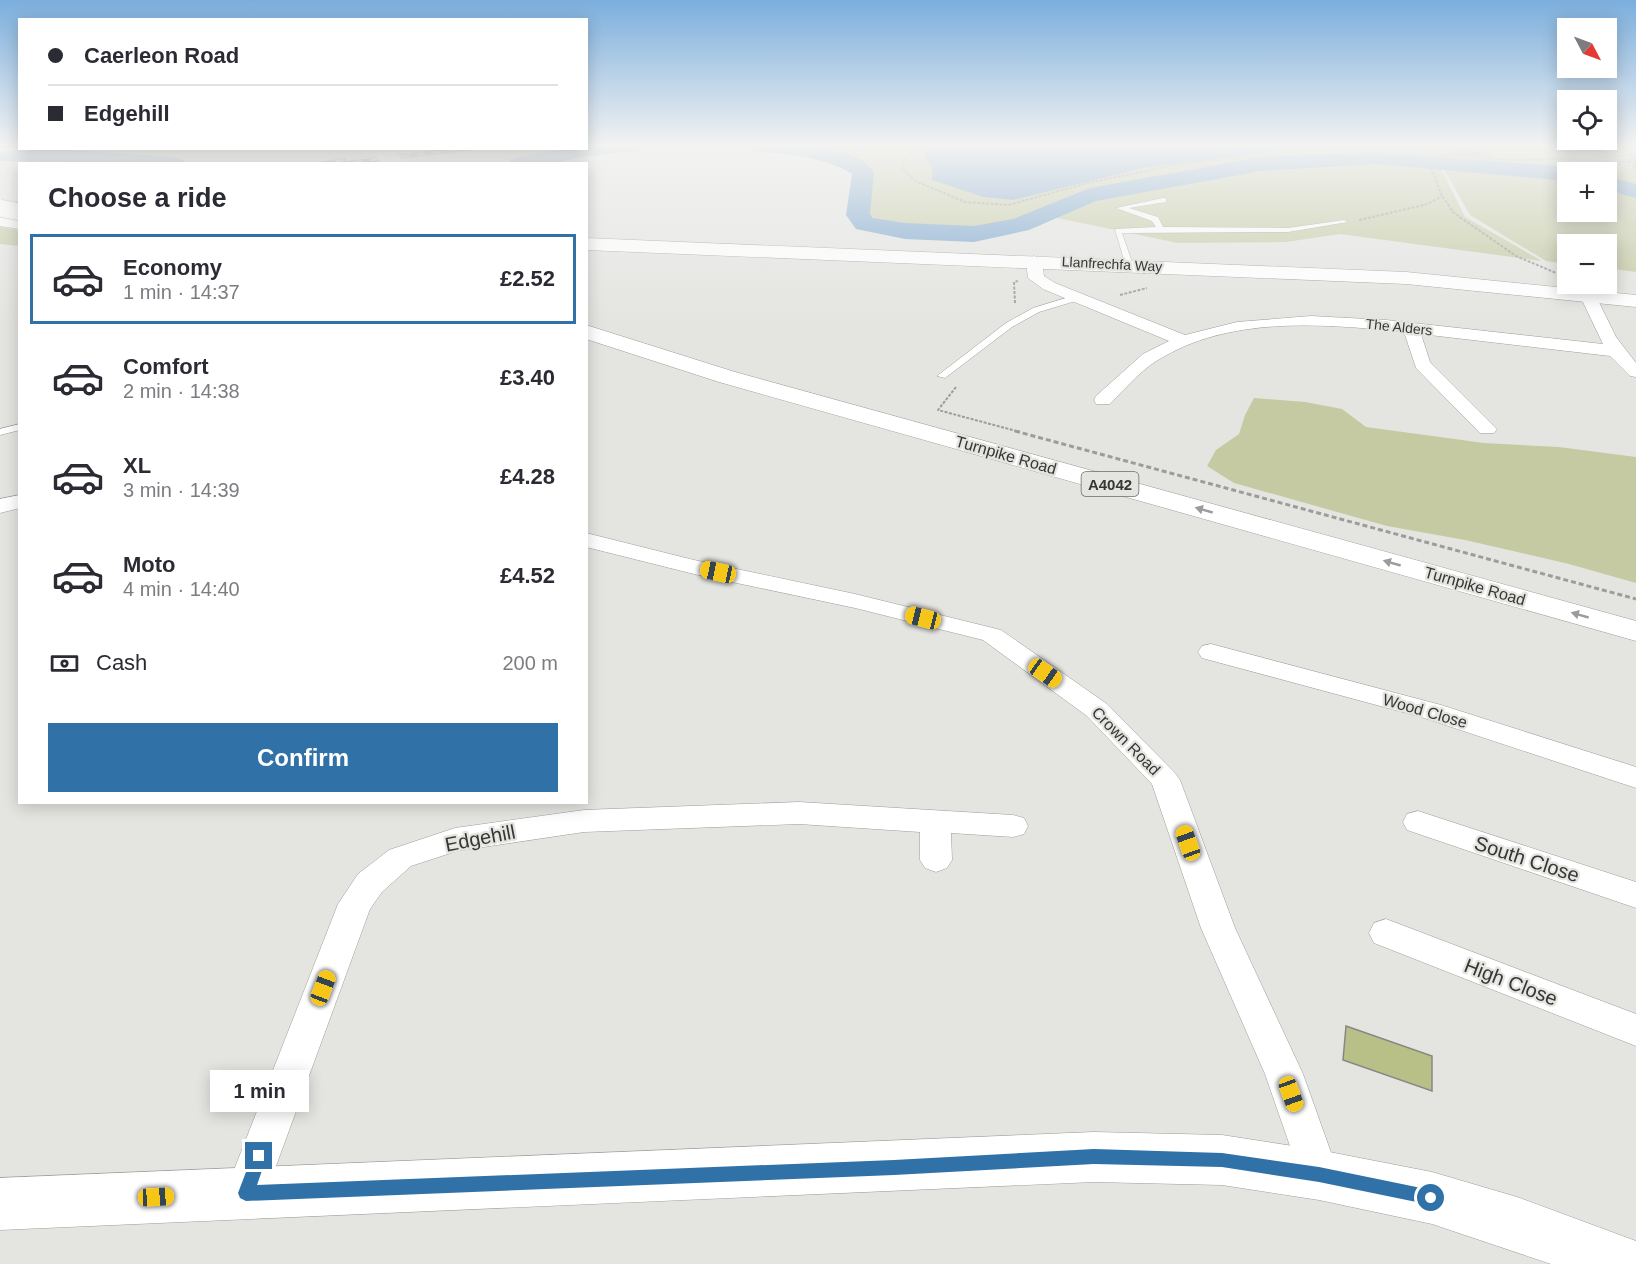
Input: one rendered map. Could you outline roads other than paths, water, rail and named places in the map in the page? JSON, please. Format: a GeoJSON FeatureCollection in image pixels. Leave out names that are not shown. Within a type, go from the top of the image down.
{"type":"FeatureCollection","features":[{"type":"Feature","properties":{"kind":"main road"},"geometry":{"type":"LineString","coordinates":[[0,208],[18,212]]}},
{"type":"Feature","properties":{"kind":"main road"},"geometry":{"type":"LineString","coordinates":[[0,221],[18,224]]}},
{"type":"Feature","properties":{"kind":"main road","name":"Llanfrechfa Way"},"geometry":{"type":"LineString","coordinates":[[588,244],[1035,269],[1130,265],[1406,278],[1636,301]]}},
{"type":"Feature","properties":{"kind":"main road","name":"Turnpike Road"},"geometry":{"type":"LineString","coordinates":[[588,315],[764,369],[934,417],[1636,608]]}},
{"type":"Feature","properties":{"kind":"main road","name":"Turnpike Road"},"geometry":{"type":"LineString","coordinates":[[588,333],[727,377],[1636,631]]}},
{"type":"Feature","properties":{"kind":"main road"},"geometry":{"type":"LineString","coordinates":[[0,1204],[1094,1157],[1222,1160],[1319,1175],[1431,1198],[1517,1224],[1624,1264]]}},
{"type":"Feature","properties":{"kind":"street"},"geometry":{"type":"LineString","coordinates":[[1035,269],[1076,298],[1185,341]]}},
{"type":"Feature","properties":{"kind":"street"},"geometry":{"type":"LineString","coordinates":[[1588,296],[1614,351],[1624,364],[1636,372]]}},
{"type":"Feature","properties":{"kind":"street","name":"The Alders"},"geometry":{"type":"LineString","coordinates":[[1103,400],[1150,356],[1185,341],[1207,333],[1241,327],[1302,321],[1361,322],[1614,351]]}},
{"type":"Feature","properties":{"kind":"street"},"geometry":{"type":"LineString","coordinates":[[1411,328],[1422,364],[1487,429]]}},
{"type":"Feature","properties":{"kind":"street"},"geometry":{"type":"LineString","coordinates":[[0,506],[18,502]]}},
{"type":"Feature","properties":{"kind":"street","name":"Crown Road"},"geometry":{"type":"LineString","coordinates":[[588,540],[992,635],[1097,710],[1165,780],[1218,928],[1284,1074],[1319,1175]]}},
{"type":"Feature","properties":{"kind":"street","name":"Wood Close"},"geometry":{"type":"LineString","coordinates":[[1211,652],[1431,711],[1636,778]]}},
{"type":"Feature","properties":{"kind":"street","name":"Edgehill"},"geometry":{"type":"LineString","coordinates":[[246,1193],[356,904],[370,883],[400,858],[455,840],[584,821],[799,813],[1013,826]]}},
{"type":"Feature","properties":{"kind":"street"},"geometry":{"type":"LineString","coordinates":[[935,822],[936,860]]}},
{"type":"Feature","properties":{"kind":"street","name":"South Close"},"geometry":{"type":"LineString","coordinates":[[1418,822],[1636,895]]}},
{"type":"Feature","properties":{"kind":"street","name":"High Close"},"geometry":{"type":"LineString","coordinates":[[1386,933],[1636,1030]]}},
{"type":"Feature","properties":{"kind":"lane"},"geometry":{"type":"LineString","coordinates":[[1142,204],[1120,208],[1155,219],[1161,229]]}},
{"type":"Feature","properties":{"kind":"lane"},"geometry":{"type":"LineString","coordinates":[[1130,265],[1118,231],[1288,230],[1344,222]]}},
{"type":"Feature","properties":{"kind":"lane"},"geometry":{"type":"LineString","coordinates":[[942,376],[1009,325],[1036,310],[1076,298]]}},
{"type":"Feature","properties":{"kind":"lane"},"geometry":{"type":"LineString","coordinates":[[0,432],[18,428]]}},
{"type":"Feature","properties":{"kind":"waterway"},"geometry":{"type":"LineString","coordinates":[[859,204],[858,215],[865,224],[905,231],[974,234],[1020,225],[1069,204]]}},
{"type":"Feature","properties":{"kind":"railway"},"geometry":{"type":"LineString","coordinates":[[0,206],[18,204]]}}]}
